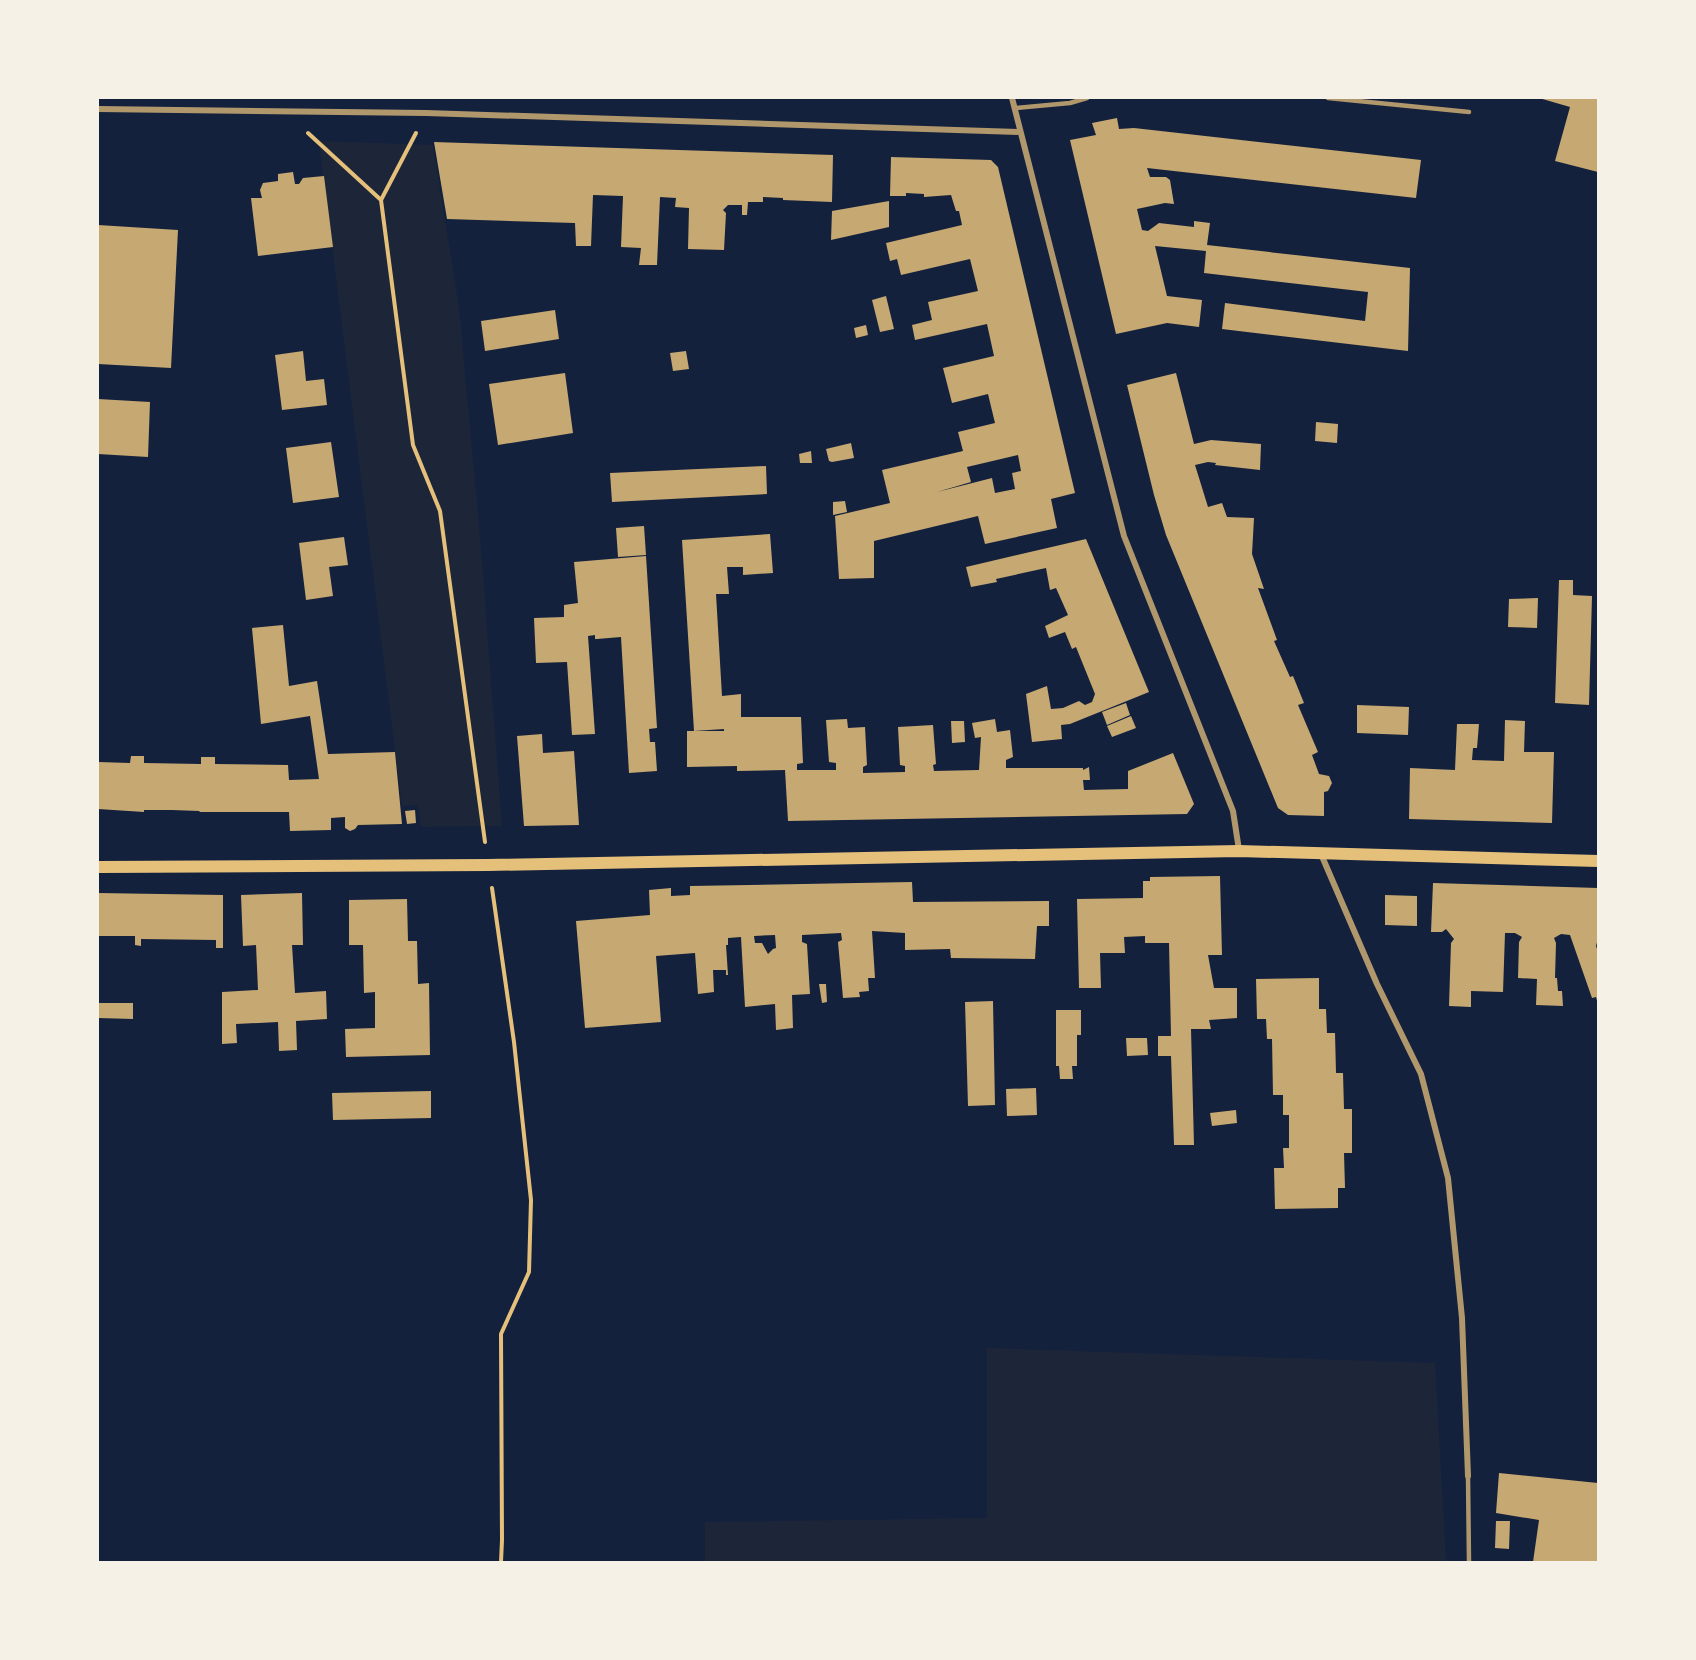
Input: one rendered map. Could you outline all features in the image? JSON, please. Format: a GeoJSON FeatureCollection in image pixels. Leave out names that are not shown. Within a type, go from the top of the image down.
{"type":"FeatureCollection","features":[{"type":"Feature","properties":{"kind":"main road"},"geometry":{"type":"LineString","coordinates":[[98,867],[488,865],[1239,851],[1599,861]]}},
{"type":"Feature","properties":{"kind":"street"},"geometry":{"type":"LineString","coordinates":[[1012,98],[1124,536],[1233,811],[1239,851]]}},
{"type":"Feature","properties":{"kind":"street"},"geometry":{"type":"LineString","coordinates":[[98,109],[426,113],[1020,132]]}},
{"type":"Feature","properties":{"kind":"street"},"geometry":{"type":"LineString","coordinates":[[1321,854],[1377,984],[1421,1074],[1448,1178],[1462,1318],[1468,1476]]}},
{"type":"Feature","properties":{"kind":"lane"},"geometry":{"type":"LineString","coordinates":[[1015,108],[1070,103],[1087,98]]}},
{"type":"Feature","properties":{"kind":"lane"},"geometry":{"type":"LineString","coordinates":[[1328,98],[1469,112]]}},
{"type":"Feature","properties":{"kind":"lane"},"geometry":{"type":"LineString","coordinates":[[1468,1476],[1469,1563]]}},
{"type":"Feature","properties":{"kind":"path"},"geometry":{"type":"LineString","coordinates":[[285,112],[381,200]]}},
{"type":"Feature","properties":{"kind":"path"},"geometry":{"type":"LineString","coordinates":[[426,113],[381,200],[413,445],[440,511],[514,1042],[531,1200],[529,1272],[501,1334],[501,1563]]}},
{"type":"Feature","properties":{"kind":"shaded area"},"geometry":{"type":"Polygon","coordinates":[[[319,141],[433,145],[459,308],[480,536],[502,826],[421,827],[418,805],[402,806],[319,141]]]}},
{"type":"Feature","properties":{"kind":"shaded area"},"geometry":{"type":"Polygon","coordinates":[[[987,1348],[1435,1363],[1446,1562],[705,1562],[705,1522],[987,1518],[987,1348]]]}},
{"type":"Feature","properties":{"kind":"building"},"geometry":{"type":"Polygon","coordinates":[[[1539,98],[1598,98],[1598,172],[1555,161],[1570,107],[1539,98]]]}},
{"type":"Feature","properties":{"kind":"building"},"geometry":{"type":"Polygon","coordinates":[[[1117,118],[1119,129],[1134,128],[1421,160],[1416,198],[1147,168],[1150,177],[1166,177],[1170,180],[1174,204],[1165,203],[1137,209],[1142,230],[1148,231],[1159,223],[1194,227],[1194,221],[1210,223],[1207,245],[1410,268],[1408,351],[1222,329],[1225,303],[1365,321],[1368,292],[1204,273],[1206,251],[1155,246],[1167,296],[1202,300],[1199,327],[1167,323],[1116,334],[1070,140],[1096,135],[1092,123],[1117,118]]]}},
{"type":"Feature","properties":{"kind":"building"},"geometry":{"type":"Polygon","coordinates":[[[434,142],[833,155],[832,202],[763,197],[763,202],[748,202],[747,215],[742,215],[742,205],[728,205],[723,210],[726,213],[724,250],[688,249],[689,208],[675,207],[676,198],[660,197],[657,265],[639,265],[641,248],[621,247],[623,196],[593,195],[591,246],[576,246],[575,223],[447,219],[434,142]]]}},
{"type":"Feature","properties":{"kind":"building"},"geometry":{"type":"Polygon","coordinates":[[[891,157],[991,160],[998,167],[1075,493],[1051,499],[1057,528],[985,544],[978,516],[874,541],[874,578],[839,579],[835,516],[890,503],[882,470],[963,451],[958,432],[995,423],[988,394],[952,403],[943,368],[994,356],[987,324],[915,340],[912,325],[932,320],[928,302],[978,291],[970,259],[901,275],[897,259],[890,261],[886,243],[962,225],[959,211],[956,211],[951,195],[924,197],[924,194],[906,193],[906,196],[890,196],[891,157]],[[1018,455],[967,467],[971,482],[937,492],[992,478],[995,493],[1015,489],[1012,473],[1021,471],[1018,455]]]}},
{"type":"Feature","properties":{"kind":"building"},"geometry":{"type":"Polygon","coordinates":[[[293,172],[295,184],[299,184],[303,178],[324,176],[333,247],[258,256],[251,198],[262,198],[260,190],[263,183],[278,181],[278,174],[293,172]]]}},
{"type":"Feature","properties":{"kind":"building"},"geometry":{"type":"Polygon","coordinates":[[[889,201],[889,227],[831,240],[832,211],[889,201]]]}},
{"type":"Feature","properties":{"kind":"building"},"geometry":{"type":"Polygon","coordinates":[[[98,225],[178,230],[171,368],[98,364],[98,225]]]}},
{"type":"Feature","properties":{"kind":"building"},"geometry":{"type":"Polygon","coordinates":[[[886,296],[894,329],[880,332],[872,300],[886,296]]]}},
{"type":"Feature","properties":{"kind":"building"},"geometry":{"type":"Polygon","coordinates":[[[555,310],[559,339],[485,351],[481,321],[555,310]]]}},
{"type":"Feature","properties":{"kind":"building"},"geometry":{"type":"Polygon","coordinates":[[[866,325],[868,335],[856,338],[854,328],[866,325]]]}},
{"type":"Feature","properties":{"kind":"building"},"geometry":{"type":"Polygon","coordinates":[[[303,351],[306,381],[324,379],[327,405],[282,410],[275,355],[303,351]]]}},
{"type":"Feature","properties":{"kind":"building"},"geometry":{"type":"Polygon","coordinates":[[[686,351],[689,369],[673,371],[670,353],[686,351]]]}},
{"type":"Feature","properties":{"kind":"building"},"geometry":{"type":"Polygon","coordinates":[[[565,373],[573,433],[498,445],[489,384],[565,373]]]}},
{"type":"Feature","properties":{"kind":"building"},"geometry":{"type":"Polygon","coordinates":[[[1176,373],[1194,444],[1211,440],[1261,444],[1260,470],[1215,465],[1216,463],[1208,462],[1195,465],[1208,507],[1222,503],[1227,517],[1254,518],[1252,554],[1264,589],[1258,588],[1277,640],[1274,641],[1290,677],[1293,676],[1304,703],[1298,705],[1318,752],[1312,755],[1319,774],[1329,776],[1332,783],[1328,791],[1324,792],[1324,816],[1288,815],[1278,808],[1166,535],[1127,385],[1176,373]]]}},
{"type":"Feature","properties":{"kind":"building"},"geometry":{"type":"Polygon","coordinates":[[[98,399],[150,402],[148,457],[98,454],[98,399]]]}},
{"type":"Feature","properties":{"kind":"building"},"geometry":{"type":"Polygon","coordinates":[[[1316,422],[1338,424],[1337,443],[1315,441],[1316,422]]]}},
{"type":"Feature","properties":{"kind":"building"},"geometry":{"type":"Polygon","coordinates":[[[331,442],[339,497],[293,503],[286,448],[331,442]]]}},
{"type":"Feature","properties":{"kind":"building"},"geometry":{"type":"Polygon","coordinates":[[[851,443],[854,458],[829,461],[826,449],[851,443]]]}},
{"type":"Feature","properties":{"kind":"building"},"geometry":{"type":"Polygon","coordinates":[[[811,451],[812,463],[800,463],[799,454],[811,451]]]}},
{"type":"Feature","properties":{"kind":"building"},"geometry":{"type":"Polygon","coordinates":[[[766,466],[767,494],[612,502],[610,473],[766,466]]]}},
{"type":"Feature","properties":{"kind":"building"},"geometry":{"type":"Polygon","coordinates":[[[845,501],[847,512],[833,515],[833,502],[845,501]]]}},
{"type":"Feature","properties":{"kind":"building"},"geometry":{"type":"Polygon","coordinates":[[[644,526],[646,555],[618,557],[616,528],[644,526]]]}},
{"type":"Feature","properties":{"kind":"building"},"geometry":{"type":"Polygon","coordinates":[[[770,534],[773,573],[743,575],[743,567],[727,567],[729,594],[716,594],[722,696],[741,694],[741,717],[801,717],[803,763],[797,764],[797,770],[836,770],[836,763],[829,762],[826,720],[847,719],[848,728],[865,727],[867,765],[863,767],[863,773],[905,772],[905,766],[900,765],[898,727],[933,725],[936,764],[933,765],[934,771],[979,770],[981,737],[975,738],[972,723],[995,719],[997,732],[1010,730],[1013,757],[1006,760],[1006,768],[1083,768],[1083,770],[1089,767],[1090,780],[1083,780],[1084,790],[1128,789],[1128,771],[1173,753],[1194,804],[1187,814],[788,821],[785,770],[737,771],[737,766],[687,767],[687,731],[694,731],[682,540],[770,534]],[[724,729],[694,731],[724,731],[724,729]]]}},
{"type":"Feature","properties":{"kind":"building"},"geometry":{"type":"Polygon","coordinates":[[[344,537],[348,565],[329,567],[333,596],[306,600],[299,543],[344,537]]]}},
{"type":"Feature","properties":{"kind":"building"},"geometry":{"type":"Polygon","coordinates":[[[1086,539],[1149,692],[1070,724],[1061,725],[1062,739],[1032,742],[1026,694],[1047,686],[1051,709],[1063,708],[1079,701],[1085,705],[1092,702],[1095,694],[1076,647],[1072,649],[1065,632],[1049,638],[1045,626],[1068,615],[1056,588],[1050,590],[1046,568],[971,587],[966,567],[1086,539]]]}},
{"type":"Feature","properties":{"kind":"building"},"geometry":{"type":"Polygon","coordinates":[[[646,556],[657,728],[649,729],[650,742],[655,742],[657,771],[629,773],[621,637],[595,639],[595,635],[588,636],[595,734],[572,735],[567,662],[536,663],[534,618],[564,617],[564,605],[578,603],[574,562],[646,556]]]}},
{"type":"Feature","properties":{"kind":"building"},"geometry":{"type":"Polygon","coordinates":[[[1559,580],[1573,580],[1573,595],[1592,596],[1589,705],[1555,703],[1559,580]]]}},
{"type":"Feature","properties":{"kind":"building"},"geometry":{"type":"Polygon","coordinates":[[[1538,598],[1537,628],[1508,627],[1509,599],[1538,598]]]}},
{"type":"Feature","properties":{"kind":"building"},"geometry":{"type":"Polygon","coordinates":[[[283,625],[289,686],[317,681],[328,754],[395,752],[402,824],[358,825],[350,831],[345,828],[345,817],[331,818],[331,830],[290,831],[289,812],[144,810],[144,812],[98,809],[98,762],[130,763],[131,756],[144,756],[144,763],[201,764],[201,757],[215,757],[215,764],[288,765],[289,780],[319,779],[310,716],[261,724],[252,628],[283,625]]]}},
{"type":"Feature","properties":{"kind":"building"},"geometry":{"type":"Polygon","coordinates":[[[1126,703],[1130,715],[1107,725],[1102,712],[1126,703]]]}},
{"type":"Feature","properties":{"kind":"building"},"geometry":{"type":"Polygon","coordinates":[[[1357,705],[1409,707],[1408,735],[1357,733],[1357,705]]]}},
{"type":"Feature","properties":{"kind":"building"},"geometry":{"type":"Polygon","coordinates":[[[1131,716],[1136,728],[1112,737],[1107,726],[1131,716]]]}},
{"type":"Feature","properties":{"kind":"building"},"geometry":{"type":"Polygon","coordinates":[[[1505,720],[1525,721],[1524,752],[1554,752],[1552,823],[1409,819],[1410,768],[1455,770],[1457,724],[1479,724],[1477,748],[1473,748],[1472,760],[1504,761],[1505,720]]]}},
{"type":"Feature","properties":{"kind":"building"},"geometry":{"type":"Polygon","coordinates":[[[951,721],[964,721],[965,742],[952,743],[951,721]]]}},
{"type":"Feature","properties":{"kind":"building"},"geometry":{"type":"Polygon","coordinates":[[[542,734],[543,753],[574,751],[579,825],[524,826],[517,736],[542,734]]]}},
{"type":"Feature","properties":{"kind":"building"},"geometry":{"type":"Polygon","coordinates":[[[415,810],[416,823],[407,824],[405,811],[415,810]]]}},
{"type":"Feature","properties":{"kind":"building"},"geometry":{"type":"Polygon","coordinates":[[[1220,876],[1222,955],[1208,955],[1214,988],[1237,988],[1237,1018],[1209,1020],[1211,1029],[1191,1029],[1194,1145],[1174,1145],[1171,1056],[1158,1056],[1158,1036],[1171,1036],[1169,943],[1145,943],[1145,936],[1124,937],[1125,953],[1100,953],[1101,988],[1079,988],[1077,899],[1143,898],[1143,881],[1150,881],[1150,877],[1220,876]]]}},
{"type":"Feature","properties":{"kind":"building"},"geometry":{"type":"Polygon","coordinates":[[[912,882],[913,902],[1049,901],[1049,926],[1037,926],[1035,959],[951,958],[950,949],[905,950],[905,933],[872,931],[875,978],[868,978],[869,991],[859,992],[860,997],[843,998],[838,942],[842,940],[841,933],[802,935],[802,942],[807,944],[810,994],[792,995],[793,1028],[776,1030],[775,1004],[745,1007],[741,937],[728,938],[728,945],[726,945],[728,975],[726,975],[726,970],[713,970],[714,992],[698,994],[695,953],[656,956],[661,1022],[585,1028],[576,921],[650,915],[649,890],[671,888],[671,896],[690,895],[690,886],[912,882]],[[775,935],[754,936],[755,943],[762,943],[768,954],[776,948],[775,935]]]}},
{"type":"Feature","properties":{"kind":"building"},"geometry":{"type":"Polygon","coordinates":[[[1433,883],[1598,888],[1596,946],[1598,1004],[1596,997],[1592,998],[1570,935],[1561,934],[1554,938],[1556,943],[1555,978],[1557,978],[1558,991],[1562,991],[1563,1006],[1536,1005],[1537,979],[1518,978],[1519,942],[1522,937],[1515,933],[1505,933],[1503,992],[1471,991],[1471,1007],[1449,1006],[1451,943],[1454,939],[1446,929],[1442,932],[1431,932],[1433,883]]]}},
{"type":"Feature","properties":{"kind":"building"},"geometry":{"type":"Polygon","coordinates":[[[98,893],[223,895],[223,948],[216,948],[216,940],[141,939],[141,946],[135,945],[135,936],[98,936],[98,893]]]}},
{"type":"Feature","properties":{"kind":"building"},"geometry":{"type":"Polygon","coordinates":[[[302,893],[303,945],[292,945],[295,993],[326,991],[327,1019],[296,1021],[297,1050],[279,1051],[278,1022],[236,1024],[237,1043],[222,1044],[222,992],[258,990],[256,945],[243,946],[241,895],[302,893]]]}},
{"type":"Feature","properties":{"kind":"building"},"geometry":{"type":"Polygon","coordinates":[[[1385,895],[1417,896],[1417,926],[1385,925],[1385,895]]]}},
{"type":"Feature","properties":{"kind":"building"},"geometry":{"type":"Polygon","coordinates":[[[407,899],[408,941],[417,941],[418,984],[429,983],[430,1055],[346,1057],[345,1029],[375,1028],[375,992],[364,993],[363,945],[349,945],[349,900],[407,899]]]}},
{"type":"Feature","properties":{"kind":"building"},"geometry":{"type":"Polygon","coordinates":[[[1319,978],[1319,1009],[1326,1009],[1327,1033],[1335,1033],[1336,1073],[1343,1073],[1344,1109],[1352,1109],[1352,1153],[1344,1153],[1345,1188],[1338,1188],[1338,1208],[1275,1209],[1274,1168],[1284,1168],[1283,1148],[1289,1148],[1289,1115],[1283,1115],[1283,1095],[1273,1095],[1272,1039],[1267,1039],[1266,1019],[1257,1019],[1256,979],[1319,978]]]}},
{"type":"Feature","properties":{"kind":"building"},"geometry":{"type":"Polygon","coordinates":[[[819,984],[826,984],[827,1002],[822,1003],[819,984]]]}},
{"type":"Feature","properties":{"kind":"building"},"geometry":{"type":"Polygon","coordinates":[[[993,1001],[995,1105],[968,1106],[965,1002],[993,1001]]]}},
{"type":"Feature","properties":{"kind":"building"},"geometry":{"type":"Polygon","coordinates":[[[98,1003],[133,1003],[133,1019],[98,1018],[98,1003]]]}},
{"type":"Feature","properties":{"kind":"building"},"geometry":{"type":"Polygon","coordinates":[[[1056,1010],[1081,1010],[1081,1035],[1077,1035],[1077,1066],[1072,1066],[1073,1079],[1060,1079],[1059,1066],[1056,1066],[1056,1010]]]}},
{"type":"Feature","properties":{"kind":"building"},"geometry":{"type":"Polygon","coordinates":[[[1126,1038],[1147,1038],[1148,1055],[1127,1056],[1126,1038]]]}},
{"type":"Feature","properties":{"kind":"building"},"geometry":{"type":"Polygon","coordinates":[[[1036,1088],[1037,1115],[1007,1116],[1006,1089],[1036,1088]]]}},
{"type":"Feature","properties":{"kind":"building"},"geometry":{"type":"Polygon","coordinates":[[[431,1091],[431,1118],[333,1120],[332,1093],[431,1091]]]}},
{"type":"Feature","properties":{"kind":"building"},"geometry":{"type":"Polygon","coordinates":[[[1236,1110],[1237,1123],[1212,1126],[1210,1113],[1236,1110]]]}},
{"type":"Feature","properties":{"kind":"building"},"geometry":{"type":"Polygon","coordinates":[[[1499,1473],[1598,1483],[1598,1562],[1533,1562],[1539,1520],[1496,1513],[1499,1473]]]}},
{"type":"Feature","properties":{"kind":"building"},"geometry":{"type":"Polygon","coordinates":[[[1496,1521],[1510,1521],[1509,1549],[1495,1548],[1496,1521]]]}}]}
